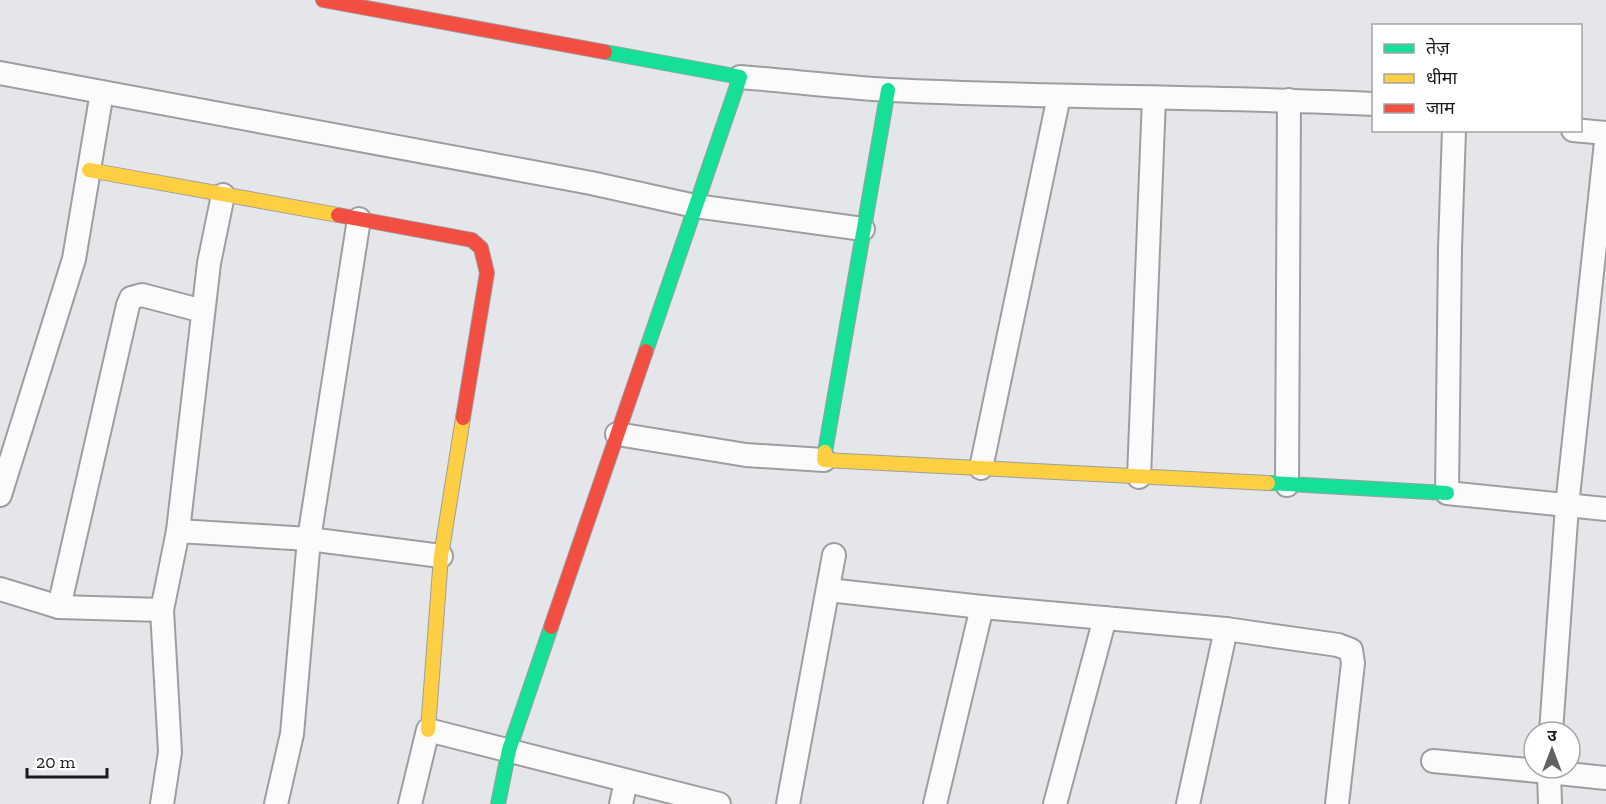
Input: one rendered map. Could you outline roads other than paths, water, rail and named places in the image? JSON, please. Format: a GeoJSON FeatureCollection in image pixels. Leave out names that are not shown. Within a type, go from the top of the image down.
{"type":"FeatureCollection","features":[{"type":"Feature","properties":{"kind":"street"},"geometry":{"type":"LineString","coordinates":[[323,0],[740,77],[888,90],[1372,104]]}},
{"type":"Feature","properties":{"kind":"street"},"geometry":{"type":"LineString","coordinates":[[0,73],[591,183],[695,207],[863,229]]}},
{"type":"Feature","properties":{"kind":"street"},"geometry":{"type":"LineString","coordinates":[[498,804],[510,750],[740,77]]}},
{"type":"Feature","properties":{"kind":"street"},"geometry":{"type":"LineString","coordinates":[[824,460],[888,90]]}},
{"type":"Feature","properties":{"kind":"street"},"geometry":{"type":"LineString","coordinates":[[0,495],[74,259],[102,92]]}},
{"type":"Feature","properties":{"kind":"street"},"geometry":{"type":"LineString","coordinates":[[981,468],[1059,96]]}},
{"type":"Feature","properties":{"kind":"street"},"geometry":{"type":"LineString","coordinates":[[1139,477],[1154,98]]}},
{"type":"Feature","properties":{"kind":"street"},"geometry":{"type":"LineString","coordinates":[[1287,485],[1289,100]]}},
{"type":"Feature","properties":{"kind":"street"},"geometry":{"type":"LineString","coordinates":[[1582,131],[1606,133]]}},
{"type":"Feature","properties":{"kind":"street"},"geometry":{"type":"LineString","coordinates":[[1447,493],[1454,132]]}},
{"type":"Feature","properties":{"kind":"street"},"geometry":{"type":"LineString","coordinates":[[1552,720],[1567,506],[1606,142]]}},
{"type":"Feature","properties":{"kind":"street"},"geometry":{"type":"LineString","coordinates":[[89,170],[472,240],[481,248],[487,273],[441,556],[428,730],[410,804]]}},
{"type":"Feature","properties":{"kind":"street"},"geometry":{"type":"LineString","coordinates":[[162,804],[170,752],[162,610],[178,531],[209,263],[223,195]]}},
{"type":"Feature","properties":{"kind":"street"},"geometry":{"type":"LineString","coordinates":[[276,804],[292,734],[309,539],[359,219]]}},
{"type":"Feature","properties":{"kind":"street"},"geometry":{"type":"LineString","coordinates":[[59,607],[131,298],[142,295],[203,311]]}},
{"type":"Feature","properties":{"kind":"street"},"geometry":{"type":"LineString","coordinates":[[617,434],[746,455],[1447,493],[1606,509]]}},
{"type":"Feature","properties":{"kind":"street"},"geometry":{"type":"LineString","coordinates":[[178,531],[309,539],[441,556]]}},
{"type":"Feature","properties":{"kind":"street"},"geometry":{"type":"LineString","coordinates":[[788,804],[834,555]]}},
{"type":"Feature","properties":{"kind":"street"},"geometry":{"type":"LineString","coordinates":[[0,589],[59,607],[162,610]]}},
{"type":"Feature","properties":{"kind":"street"},"geometry":{"type":"LineString","coordinates":[[828,590],[982,607],[1226,629],[1338,645],[1351,650],[1353,663],[1337,804]]}},
{"type":"Feature","properties":{"kind":"street"},"geometry":{"type":"LineString","coordinates":[[935,804],[982,607]]}},
{"type":"Feature","properties":{"kind":"street"},"geometry":{"type":"LineString","coordinates":[[1055,804],[1105,618]]}},
{"type":"Feature","properties":{"kind":"street"},"geometry":{"type":"LineString","coordinates":[[1188,804],[1226,629]]}},
{"type":"Feature","properties":{"kind":"street"},"geometry":{"type":"LineString","coordinates":[[428,730],[719,804]]}},
{"type":"Feature","properties":{"kind":"street"},"geometry":{"type":"LineString","coordinates":[[1433,761],[1522,768]]}},
{"type":"Feature","properties":{"kind":"street"},"geometry":{"type":"LineString","coordinates":[[1582,775],[1606,778]]}},
{"type":"Feature","properties":{"kind":"street"},"geometry":{"type":"LineString","coordinates":[[1549,780],[1550,804]]}},
{"type":"Feature","properties":{"kind":"street"},"geometry":{"type":"LineString","coordinates":[[621,804],[627,781]]}}]}
